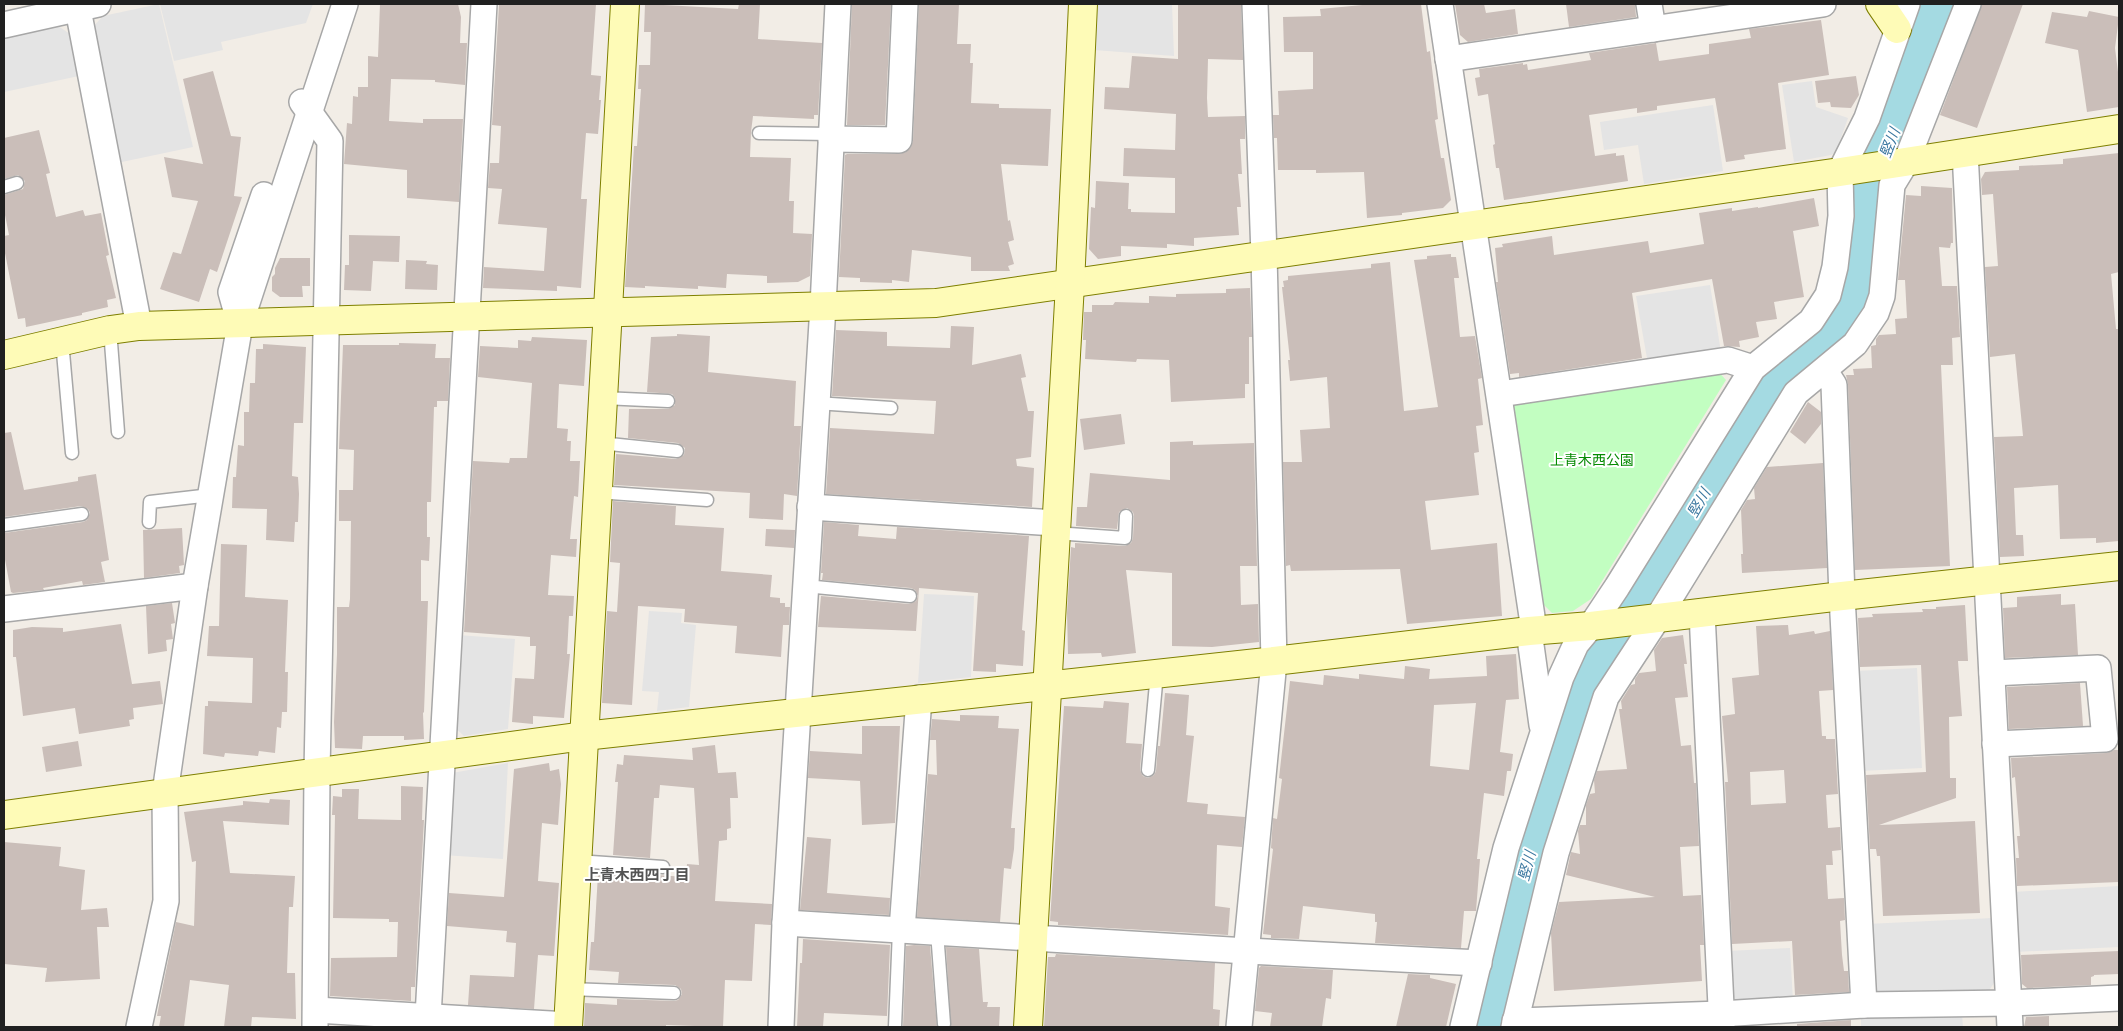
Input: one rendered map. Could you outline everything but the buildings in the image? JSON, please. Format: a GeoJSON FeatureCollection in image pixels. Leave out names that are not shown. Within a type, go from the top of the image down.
{"type":"FeatureCollection","features":[{"type":"Feature","properties":{"kind":"street"},"geometry":{"type":"LineString","coordinates":[[303,104],[328,4]]}},
{"type":"Feature","properties":{"kind":"street"},"geometry":{"type":"LineString","coordinates":[[138,1027],[166,900],[165,793],[195,586],[240,324],[232,292],[303,104],[345,4]]}},
{"type":"Feature","properties":{"kind":"street"},"geometry":{"type":"LineString","coordinates":[[428,1017],[484,4]]}},
{"type":"Feature","properties":{"kind":"street"},"geometry":{"type":"LineString","coordinates":[[303,104],[330,141],[317,772],[315,1019],[428,1017],[568,1026],[625,4]]}},
{"type":"Feature","properties":{"kind":"street"},"geometry":{"type":"LineString","coordinates":[[781,1027],[785,923],[799,712],[838,4]]}},
{"type":"Feature","properties":{"kind":"street"},"geometry":{"type":"LineString","coordinates":[[831,137],[899,140],[905,4]]}},
{"type":"Feature","properties":{"kind":"street"},"geometry":{"type":"LineString","coordinates":[[1028,1027],[1070,284],[1083,4]]}},
{"type":"Feature","properties":{"kind":"street"},"geometry":{"type":"LineString","coordinates":[[1239,1027],[1274,661],[1264,254],[1255,4]]}},
{"type":"Feature","properties":{"kind":"street"},"geometry":{"type":"LineString","coordinates":[[1440,4],[1472,225],[1500,394],[1532,631],[1543,730]]}},
{"type":"Feature","properties":{"kind":"street"},"geometry":{"type":"LineString","coordinates":[[1649,4],[1652,29]]}},
{"type":"Feature","properties":{"kind":"street"},"geometry":{"type":"LineString","coordinates":[[1448,59],[1822,4]]}},
{"type":"Feature","properties":{"kind":"street"},"geometry":{"type":"LineString","coordinates":[[1880,4],[1897,29]]}},
{"type":"Feature","properties":{"kind":"street"},"geometry":{"type":"LineString","coordinates":[[1463,1027],[1480,963],[1506,848],[1561,678],[1576,644],[1591,626],[1753,368],[1810,321],[1828,295],[1835,267],[1845,172],[1867,118],[1907,4]]}},
{"type":"Feature","properties":{"kind":"street"},"geometry":{"type":"LineString","coordinates":[[1968,4],[1892,185],[1882,296],[1876,313],[1855,344],[1825,371],[1796,393],[1657,619],[1606,697],[1556,853],[1514,1024],[1721,1020],[1864,1005],[2009,1015],[2119,998]]}},
{"type":"Feature","properties":{"kind":"street"},"geometry":{"type":"LineString","coordinates":[[4,25],[84,5],[139,326]]}},
{"type":"Feature","properties":{"kind":"street"},"geometry":{"type":"LineString","coordinates":[[4,355],[110,330],[139,326],[936,303],[1264,254],[1845,172],[2119,128]]}},
{"type":"Feature","properties":{"kind":"street"},"geometry":{"type":"LineString","coordinates":[[1965,152],[2009,1015]]}},
{"type":"Feature","properties":{"kind":"street"},"geometry":{"type":"LineString","coordinates":[[1500,394],[1728,360],[1753,368]]}},
{"type":"Feature","properties":{"kind":"street"},"geometry":{"type":"LineString","coordinates":[[1825,371],[1834,385],[1842,596],[1864,1005]]}},
{"type":"Feature","properties":{"kind":"street"},"geometry":{"type":"LineString","coordinates":[[810,507],[1055,528]]}},
{"type":"Feature","properties":{"kind":"street"},"geometry":{"type":"LineString","coordinates":[[4,815],[584,736],[1532,631],[1657,619],[1842,596],[2119,566]]}},
{"type":"Feature","properties":{"kind":"street"},"geometry":{"type":"LineString","coordinates":[[4,609],[195,586]]}},
{"type":"Feature","properties":{"kind":"street"},"geometry":{"type":"LineString","coordinates":[[1702,613],[1721,1020]]}},
{"type":"Feature","properties":{"kind":"street"},"geometry":{"type":"LineString","coordinates":[[1992,673],[2098,668],[2105,739],[1995,744]]}},
{"type":"Feature","properties":{"kind":"street"},"geometry":{"type":"LineString","coordinates":[[901,930],[919,698]]}},
{"type":"Feature","properties":{"kind":"street"},"geometry":{"type":"LineString","coordinates":[[785,923],[1480,963]]}},
{"type":"Feature","properties":{"kind":"lane"},"geometry":{"type":"LineString","coordinates":[[759,133],[831,137]]}},
{"type":"Feature","properties":{"kind":"lane"},"geometry":{"type":"LineString","coordinates":[[4,186],[18,183]]}},
{"type":"Feature","properties":{"kind":"lane"},"geometry":{"type":"LineString","coordinates":[[110,330],[118,432]]}},
{"type":"Feature","properties":{"kind":"lane"},"geometry":{"type":"LineString","coordinates":[[62,341],[72,453]]}},
{"type":"Feature","properties":{"kind":"lane"},"geometry":{"type":"LineString","coordinates":[[603,398],[668,401]]}},
{"type":"Feature","properties":{"kind":"lane"},"geometry":{"type":"LineString","coordinates":[[816,403],[891,408]]}},
{"type":"Feature","properties":{"kind":"lane"},"geometry":{"type":"LineString","coordinates":[[600,444],[677,451]]}},
{"type":"Feature","properties":{"kind":"lane"},"geometry":{"type":"LineString","coordinates":[[598,492],[707,500]]}},
{"type":"Feature","properties":{"kind":"lane"},"geometry":{"type":"LineString","coordinates":[[150,522],[150,502],[211,495]]}},
{"type":"Feature","properties":{"kind":"lane"},"geometry":{"type":"LineString","coordinates":[[4,525],[82,514]]}},
{"type":"Feature","properties":{"kind":"lane"},"geometry":{"type":"LineString","coordinates":[[1055,528],[1126,538],[1126,516]]}},
{"type":"Feature","properties":{"kind":"lane"},"geometry":{"type":"LineString","coordinates":[[805,586],[910,596]]}},
{"type":"Feature","properties":{"kind":"lane"},"geometry":{"type":"LineString","coordinates":[[1148,770],[1157,673]]}},
{"type":"Feature","properties":{"kind":"lane"},"geometry":{"type":"LineString","coordinates":[[577,861],[663,867]]}},
{"type":"Feature","properties":{"kind":"lane"},"geometry":{"type":"LineString","coordinates":[[895,1027],[901,930]]}},
{"type":"Feature","properties":{"kind":"lane"},"geometry":{"type":"LineString","coordinates":[[937,932],[944,1024]]}},
{"type":"Feature","properties":{"kind":"lane"},"geometry":{"type":"LineString","coordinates":[[570,989],[674,993]]}},
{"type":"Feature","properties":{"kind":"green space","name":"上青木西公園"},"geometry":{"type":"Polygon","coordinates":[[[1714,367],[1726,380],[1591,599],[1573,611],[1552,613],[1539,600],[1511,410],[1521,398],[1714,367]]]}},
{"type":"Feature","properties":{"kind":"shaded area"},"geometry":{"type":"Polygon","coordinates":[[[159,4],[193,147],[117,163],[93,27],[103,16],[159,4]]]}},
{"type":"Feature","properties":{"kind":"shaded area"},"geometry":{"type":"Polygon","coordinates":[[[160,4],[313,4],[306,23],[221,42],[223,50],[174,61],[160,4]]]}},
{"type":"Feature","properties":{"kind":"shaded area"},"geometry":{"type":"Polygon","coordinates":[[[1098,4],[1172,4],[1174,56],[1094,50],[1098,4]]]}},
{"type":"Feature","properties":{"kind":"shaded area"},"geometry":{"type":"Polygon","coordinates":[[[58,26],[70,34],[79,76],[4,92],[4,38],[58,26]]]}},
{"type":"Feature","properties":{"kind":"shaded area"},"geometry":{"type":"Polygon","coordinates":[[[1812,81],[1816,107],[1848,118],[1836,152],[1831,155],[1794,162],[1782,85],[1812,81]]]}},
{"type":"Feature","properties":{"kind":"shaded area"},"geometry":{"type":"Polygon","coordinates":[[[1713,105],[1723,171],[1644,184],[1638,145],[1604,150],[1600,122],[1713,105]]]}},
{"type":"Feature","properties":{"kind":"shaded area"},"geometry":{"type":"Polygon","coordinates":[[[1710,285],[1721,352],[1648,364],[1636,296],[1710,285]]]}},
{"type":"Feature","properties":{"kind":"shaded area"},"geometry":{"type":"Polygon","coordinates":[[[924,594],[974,596],[971,677],[918,683],[924,594]]]}},
{"type":"Feature","properties":{"kind":"shaded area"},"geometry":{"type":"Polygon","coordinates":[[[649,611],[682,613],[681,623],[696,625],[689,707],[657,711],[659,692],[642,691],[649,611]]]}},
{"type":"Feature","properties":{"kind":"shaded area"},"geometry":{"type":"Polygon","coordinates":[[[457,635],[515,639],[508,729],[464,736],[452,725],[457,635]]]}},
{"type":"Feature","properties":{"kind":"shaded area"},"geometry":{"type":"Polygon","coordinates":[[[1917,668],[1922,768],[1860,771],[1855,671],[1917,668]]]}},
{"type":"Feature","properties":{"kind":"shaded area"},"geometry":{"type":"Polygon","coordinates":[[[508,763],[503,859],[443,855],[452,773],[508,763]]]}},
{"type":"Feature","properties":{"kind":"shaded area"},"geometry":{"type":"Polygon","coordinates":[[[2119,886],[2119,947],[2015,952],[2012,892],[2119,886]]]}},
{"type":"Feature","properties":{"kind":"shaded area"},"geometry":{"type":"Polygon","coordinates":[[[1993,918],[1996,980],[1988,992],[1876,996],[1867,924],[1993,918]]]}},
{"type":"Feature","properties":{"kind":"shaded area"},"geometry":{"type":"Polygon","coordinates":[[[1790,948],[1793,1001],[1735,1004],[1728,998],[1726,951],[1790,948]]]}},
{"type":"Feature","properties":{"kind":"shaded area"},"geometry":{"type":"Polygon","coordinates":[[[1962,1014],[1963,1027],[1861,1027],[1861,1019],[1962,1014]]]}},
{"type":"Feature","properties":{"kind":"water","name":"竪川"},"geometry":{"type":"Polygon","coordinates":[[[1915,4],[1956,4],[1874,285],[1862,319],[1839,344],[1782,396],[1749,444],[1593,696],[1503,1027],[1471,1027],[1510,855],[1564,681],[1741,395],[1820,318],[1845,206],[1915,4]]]}},
{"type":"Feature","properties":{"kind":"district","name":"上青木西四丁目"},"geometry":{"type":"Point","coordinates":[637,875]}}]}
